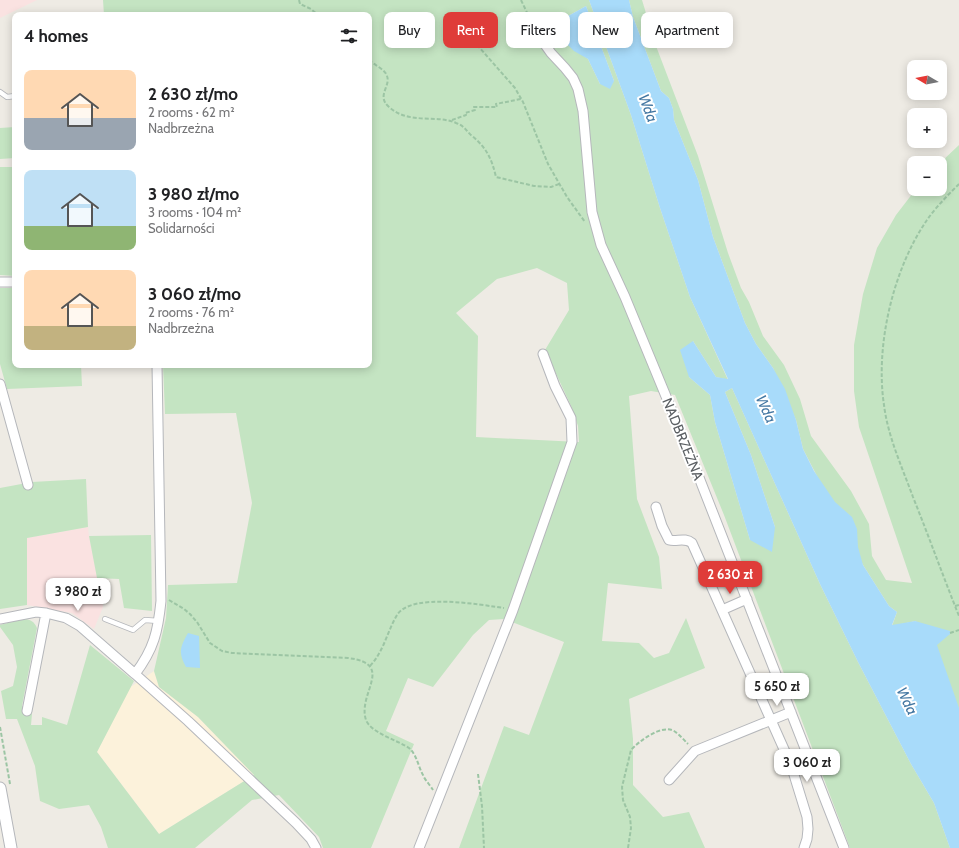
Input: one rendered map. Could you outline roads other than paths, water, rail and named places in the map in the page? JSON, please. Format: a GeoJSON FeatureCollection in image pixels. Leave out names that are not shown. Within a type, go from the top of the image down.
{"type":"FeatureCollection","features":[{"type":"Feature","properties":{"kind":"street","name":"NADBRZEŻNA"},"geometry":{"type":"LineString","coordinates":[[547,48],[566,68],[573,78],[578,90],[583,111],[592,212],[601,245],[647,350],[844,848]]}},
{"type":"Feature","properties":{"kind":"street"},"geometry":{"type":"LineString","coordinates":[[0,282],[12,282]]}},
{"type":"Feature","properties":{"kind":"street"},"geometry":{"type":"LineString","coordinates":[[419,848],[513,610],[572,442],[571,418],[555,386],[543,354]]}},
{"type":"Feature","properties":{"kind":"street"},"geometry":{"type":"LineString","coordinates":[[135,674],[145,661],[153,646],[159,621],[161,599],[157,368]]}},
{"type":"Feature","properties":{"kind":"street"},"geometry":{"type":"LineString","coordinates":[[0,384],[28,485]]}},
{"type":"Feature","properties":{"kind":"street"},"geometry":{"type":"LineString","coordinates":[[656,507],[662,526],[669,540],[684,540],[692,543],[772,721],[791,765],[807,817],[808,829],[804,848]]}},
{"type":"Feature","properties":{"kind":"street"},"geometry":{"type":"LineString","coordinates":[[722,610],[747,600]]}},
{"type":"Feature","properties":{"kind":"street"},"geometry":{"type":"LineString","coordinates":[[0,619],[24,613],[46,613],[60,615],[72,621],[188,721],[291,818],[311,839],[316,848]]}},
{"type":"Feature","properties":{"kind":"street"},"geometry":{"type":"LineString","coordinates":[[27,711],[46,613]]}},
{"type":"Feature","properties":{"kind":"street"},"geometry":{"type":"LineString","coordinates":[[669,780],[695,751],[791,712]]}},
{"type":"Feature","properties":{"kind":"street"},"geometry":{"type":"LineString","coordinates":[[0,788],[11,848]]}},
{"type":"Feature","properties":{"kind":"lane"},"geometry":{"type":"LineString","coordinates":[[0,92],[7,97],[12,96]]}},
{"type":"Feature","properties":{"kind":"lane"},"geometry":{"type":"LineString","coordinates":[[104,619],[133,630],[145,620],[159,621]]}},
{"type":"Feature","properties":{"kind":"water"},"geometry":{"type":"Polygon","coordinates":[[[589,0],[629,0],[632,12],[593,12],[589,0]]]}},
{"type":"Feature","properties":{"kind":"water"},"geometry":{"type":"Polygon","coordinates":[[[586,6],[588,12],[578,12],[578,48],[602,48],[614,81],[610,89],[600,84],[588,59],[570,47],[570,15],[586,6]]]}},
{"type":"Feature","properties":{"kind":"water","name":"Wda"},"geometry":{"type":"Polygon","coordinates":[[[633,17],[641,38],[641,48],[645,48],[661,91],[669,98],[673,109],[674,120],[698,180],[713,237],[745,323],[756,344],[773,368],[785,389],[796,420],[803,449],[814,471],[835,502],[852,517],[857,529],[858,547],[863,565],[889,606],[897,612],[892,625],[915,621],[950,631],[950,634],[937,645],[959,708],[959,848],[950,848],[934,803],[911,764],[858,662],[820,584],[732,388],[725,392],[751,455],[775,527],[772,552],[750,540],[715,422],[710,395],[689,377],[680,350],[693,341],[716,377],[728,379],[690,297],[631,115],[607,48],[633,48],[633,17]]]}},
{"type":"Feature","properties":{"kind":"water"},"geometry":{"type":"Polygon","coordinates":[[[188,633],[199,636],[200,668],[186,667],[182,658],[181,650],[188,633]]]}}]}
